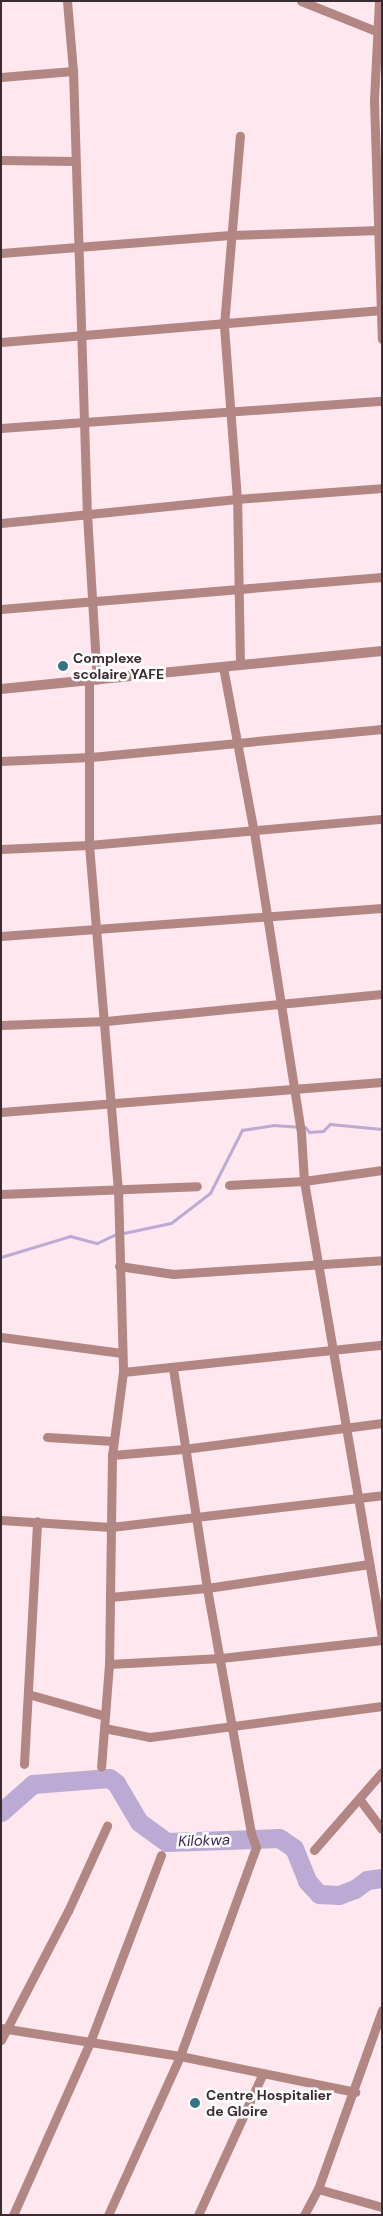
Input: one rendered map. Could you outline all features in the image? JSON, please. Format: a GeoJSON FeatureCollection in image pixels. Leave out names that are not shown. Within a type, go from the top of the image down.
{"type":"FeatureCollection","features":[{"type":"Feature","properties":{"kind":"street"},"geometry":{"type":"LineString","coordinates":[[66,1],[73,71],[78,246],[83,335],[86,514],[94,600],[89,845],[106,1020],[118,1189],[123,1372],[112,1455],[109,1664],[101,1767]]}},
{"type":"Feature","properties":{"kind":"street"},"geometry":{"type":"LineString","coordinates":[[301,1],[376,31]]}},
{"type":"Feature","properties":{"kind":"street"},"geometry":{"type":"LineString","coordinates":[[379,1],[374,101],[380,230],[382,339]]}},
{"type":"Feature","properties":{"kind":"street"},"geometry":{"type":"LineString","coordinates":[[1,77],[73,71]]}},
{"type":"Feature","properties":{"kind":"street"},"geometry":{"type":"LineString","coordinates":[[240,136],[230,235],[224,325],[233,411],[237,498],[236,591],[240,664]]}},
{"type":"Feature","properties":{"kind":"street"},"geometry":{"type":"LineString","coordinates":[[1,160],[75,161]]}},
{"type":"Feature","properties":{"kind":"street"},"geometry":{"type":"LineString","coordinates":[[1,253],[230,235],[380,230]]}},
{"type":"Feature","properties":{"kind":"street"},"geometry":{"type":"LineString","coordinates":[[1,342],[224,325],[381,310]]}},
{"type":"Feature","properties":{"kind":"street"},"geometry":{"type":"LineString","coordinates":[[1,428],[84,420],[382,401]]}},
{"type":"Feature","properties":{"kind":"street"},"geometry":{"type":"LineString","coordinates":[[1,523],[237,498],[382,488]]}},
{"type":"Feature","properties":{"kind":"street"},"geometry":{"type":"LineString","coordinates":[[1,609],[94,600],[236,591],[382,577]]}},
{"type":"Feature","properties":{"kind":"street"},"geometry":{"type":"LineString","coordinates":[[1,689],[382,651]]}},
{"type":"Feature","properties":{"kind":"street"},"geometry":{"type":"LineString","coordinates":[[109,1664],[221,1658],[382,1639],[360,1497],[346,1430],[320,1263],[304,1181],[301,1133],[279,1004],[254,832],[223,667]]}},
{"type":"Feature","properties":{"kind":"street"},"geometry":{"type":"LineString","coordinates":[[1,761],[91,757],[238,745],[382,729]]}},
{"type":"Feature","properties":{"kind":"street"},"geometry":{"type":"LineString","coordinates":[[1,849],[89,845],[254,832],[382,818]]}},
{"type":"Feature","properties":{"kind":"street"},"geometry":{"type":"LineString","coordinates":[[1,936],[96,931],[382,908]]}},
{"type":"Feature","properties":{"kind":"street"},"geometry":{"type":"LineString","coordinates":[[1,1025],[106,1020],[382,994]]}},
{"type":"Feature","properties":{"kind":"street"},"geometry":{"type":"LineString","coordinates":[[1,1112],[112,1105],[382,1082]]}},
{"type":"Feature","properties":{"kind":"street"},"geometry":{"type":"LineString","coordinates":[[229,1184],[304,1181],[382,1170]]}},
{"type":"Feature","properties":{"kind":"street"},"geometry":{"type":"LineString","coordinates":[[1,1194],[197,1186]]}},
{"type":"Feature","properties":{"kind":"street"},"geometry":{"type":"LineString","coordinates":[[119,1266],[173,1274],[382,1260]]}},
{"type":"Feature","properties":{"kind":"street"},"geometry":{"type":"LineString","coordinates":[[1,1337],[122,1353]]}},
{"type":"Feature","properties":{"kind":"street"},"geometry":{"type":"LineString","coordinates":[[123,1372],[382,1345]]}},
{"type":"Feature","properties":{"kind":"street"},"geometry":{"type":"LineString","coordinates":[[108,2215],[180,2056],[256,1847],[250,1833],[233,1725],[207,1588],[172,1368]]}},
{"type":"Feature","properties":{"kind":"street"},"geometry":{"type":"LineString","coordinates":[[112,1455],[184,1449],[346,1430],[382,1423]]}},
{"type":"Feature","properties":{"kind":"street"},"geometry":{"type":"LineString","coordinates":[[47,1437],[113,1441]]}},
{"type":"Feature","properties":{"kind":"street"},"geometry":{"type":"LineString","coordinates":[[1,1520],[111,1527],[382,1495]]}},
{"type":"Feature","properties":{"kind":"street"},"geometry":{"type":"LineString","coordinates":[[24,1764],[37,1522]]}},
{"type":"Feature","properties":{"kind":"street"},"geometry":{"type":"LineString","coordinates":[[110,1597],[207,1588],[369,1564]]}},
{"type":"Feature","properties":{"kind":"street"},"geometry":{"type":"LineString","coordinates":[[28,1694],[105,1716]]}},
{"type":"Feature","properties":{"kind":"street"},"geometry":{"type":"LineString","coordinates":[[104,1728],[150,1737],[382,1706]]}},
{"type":"Feature","properties":{"kind":"street"},"geometry":{"type":"LineString","coordinates":[[314,1850],[360,1800],[382,1772]]}},
{"type":"Feature","properties":{"kind":"street"},"geometry":{"type":"LineString","coordinates":[[360,1800],[382,1829]]}},
{"type":"Feature","properties":{"kind":"street"},"geometry":{"type":"LineString","coordinates":[[1,2040],[4,2028],[68,1912],[107,1826]]}},
{"type":"Feature","properties":{"kind":"street"},"geometry":{"type":"LineString","coordinates":[[13,2215],[90,2042],[162,1855]]}},
{"type":"Feature","properties":{"kind":"street"},"geometry":{"type":"LineString","coordinates":[[304,2215],[318,2189],[355,2092],[382,2010]]}},
{"type":"Feature","properties":{"kind":"street"},"geometry":{"type":"LineString","coordinates":[[4,2028],[180,2056],[355,2092]]}},
{"type":"Feature","properties":{"kind":"street"},"geometry":{"type":"LineString","coordinates":[[198,2215],[263,2073]]}},
{"type":"Feature","properties":{"kind":"street"},"geometry":{"type":"LineString","coordinates":[[318,2189],[382,2207]]}},
{"type":"Feature","properties":{"kind":"waterway"},"geometry":{"type":"LineString","coordinates":[[1,1257],[70,1236],[97,1243],[114,1235],[171,1223],[210,1193],[242,1130],[273,1125],[305,1127],[309,1132],[323,1131],[330,1124],[382,1129]]}},
{"type":"Feature","properties":{"kind":"waterway","name":"Kilokwa"},"geometry":{"type":"LineString","coordinates":[[1,1812],[33,1784],[109,1778],[116,1783],[139,1822],[167,1842],[279,1838],[294,1848],[307,1881],[319,1894],[339,1895],[355,1889],[367,1880],[382,1878]]}},
{"type":"Feature","properties":{"kind":"place","name":"Complexe scolaire YAFE"},"geometry":{"type":"Point","coordinates":[63,666]}},
{"type":"Feature","properties":{"kind":"place","name":"Centre Hospitalier de Gloire"},"geometry":{"type":"Point","coordinates":[195,2103]}}]}
